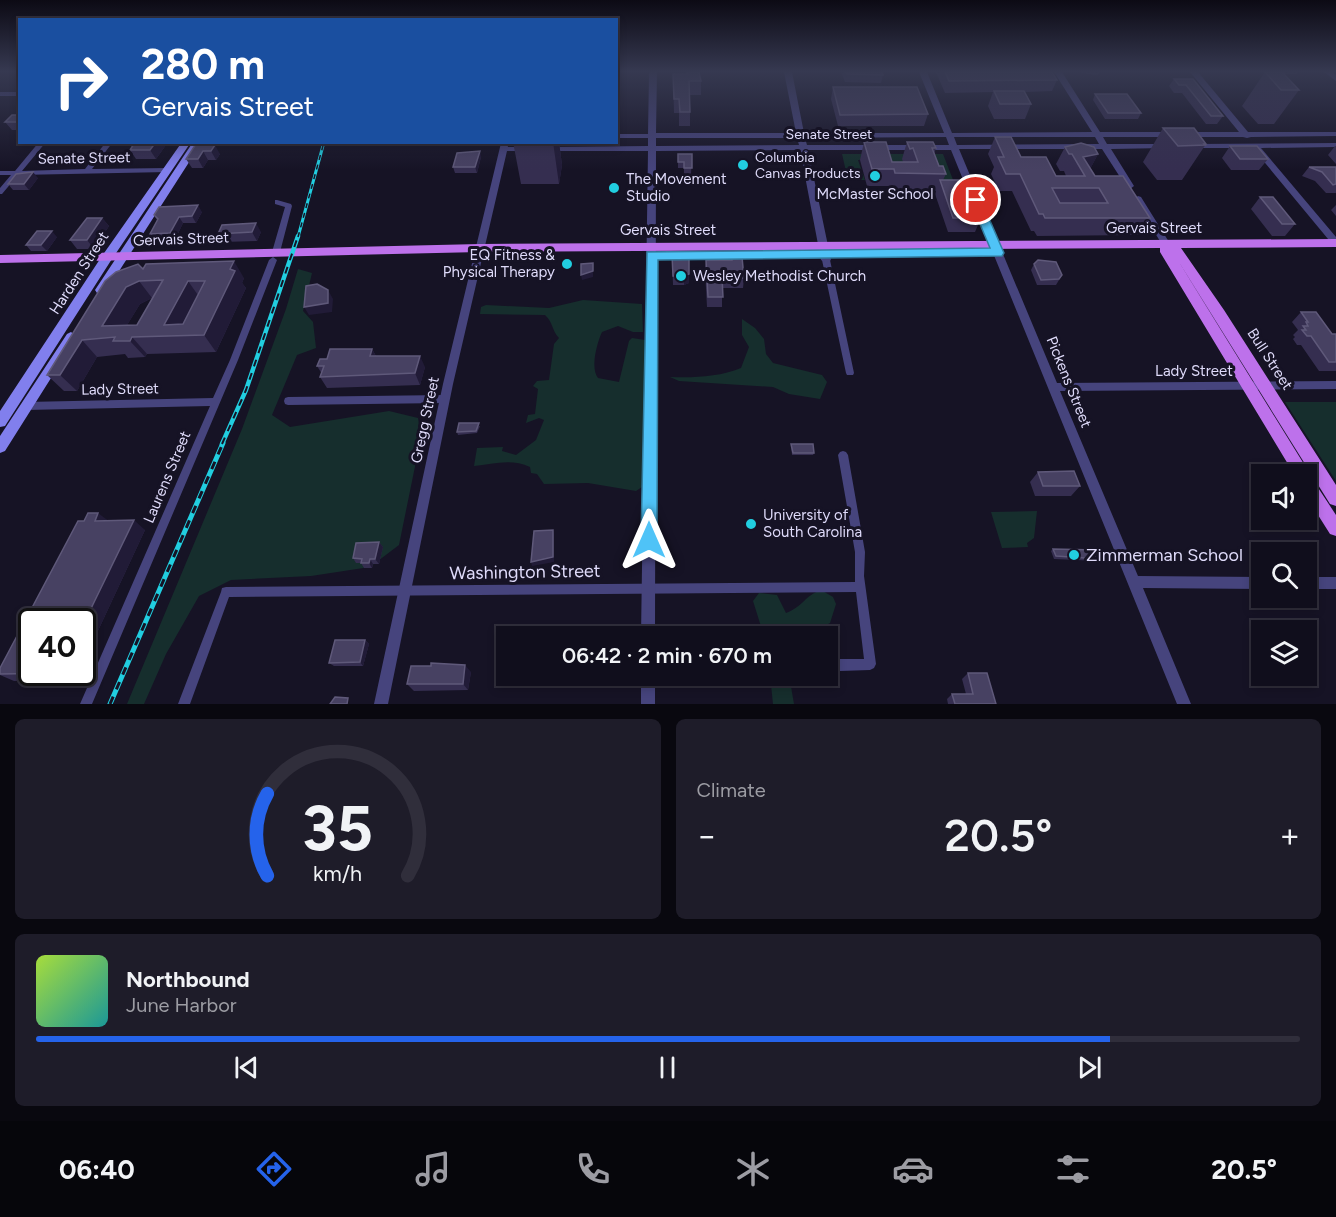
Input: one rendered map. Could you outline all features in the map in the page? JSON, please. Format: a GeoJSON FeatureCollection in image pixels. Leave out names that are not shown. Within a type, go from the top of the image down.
{"type":"FeatureCollection","features":[{"type":"Feature","properties":{"kind":"main road","name":"Harden Street"},"geometry":{"type":"LineString","coordinates":[[0,447],[186,144]]}},
{"type":"Feature","properties":{"kind":"main road","name":"Harden Street"},"geometry":{"type":"LineString","coordinates":[[0,423],[197,144]]}},
{"type":"Feature","properties":{"kind":"main road","name":"Gervais Street"},"geometry":{"type":"LineString","coordinates":[[1170,250],[1336,243]]}},
{"type":"Feature","properties":{"kind":"main road","name":"Gervais Street"},"geometry":{"type":"LineString","coordinates":[[0,267],[274,256],[479,253],[652,251],[824,254],[996,249],[1336,251]]}},
{"type":"Feature","properties":{"kind":"main road","name":"Bull Street"},"geometry":{"type":"LineString","coordinates":[[1170,250],[1266,386],[1336,499]]}},
{"type":"Feature","properties":{"kind":"main road","name":"Bull Street"},"geometry":{"type":"LineString","coordinates":[[1170,250],[1247,386],[1296,464]]}},
{"type":"Feature","properties":{"kind":"main road","name":"Gervais Street"},"geometry":{"type":"LineString","coordinates":[[0,260],[112,262]]}},
{"type":"Feature","properties":{"kind":"main road"},"geometry":{"type":"LineString","coordinates":[[1317,499],[1336,529]]}},
{"type":"Feature","properties":{"kind":"street"},"geometry":{"type":"LineString","coordinates":[[648,626],[653,105]]}},
{"type":"Feature","properties":{"kind":"street"},"geometry":{"type":"LineString","coordinates":[[795,105],[850,373]]}},
{"type":"Feature","properties":{"kind":"street","name":"Pickens Street"},"geometry":{"type":"LineString","coordinates":[[937,105],[1184,704]]}},
{"type":"Feature","properties":{"kind":"street","name":"Bull Street"},"geometry":{"type":"LineString","coordinates":[[1078,105],[1170,250]]}},
{"type":"Feature","properties":{"kind":"street"},"geometry":{"type":"LineString","coordinates":[[1221,105],[1336,243]]}},
{"type":"Feature","properties":{"kind":"street"},"geometry":{"type":"LineString","coordinates":[[1165,134],[1182,146]]}},
{"type":"Feature","properties":{"kind":"street"},"geometry":{"type":"LineString","coordinates":[[1180,134],[1182,146]]}},
{"type":"Feature","properties":{"kind":"street","name":"Senate Street"},"geometry":{"type":"LineString","coordinates":[[618,136],[1336,134]]}},
{"type":"Feature","properties":{"kind":"street"},"geometry":{"type":"LineString","coordinates":[[729,135],[730,147]]}},
{"type":"Feature","properties":{"kind":"street"},"geometry":{"type":"LineString","coordinates":[[878,135],[882,147]]}},
{"type":"Feature","properties":{"kind":"street"},"geometry":{"type":"LineString","coordinates":[[0,192],[41,144]]}},
{"type":"Feature","properties":{"kind":"street"},"geometry":{"type":"LineString","coordinates":[[86,172],[108,144]]}},
{"type":"Feature","properties":{"kind":"street","name":"Senate Street"},"geometry":{"type":"LineString","coordinates":[[504,146],[653,148],[1336,145]]}},
{"type":"Feature","properties":{"kind":"street","name":"Gregg Street"},"geometry":{"type":"LineString","coordinates":[[381,704],[445,399],[504,146]]}},
{"type":"Feature","properties":{"kind":"street","name":"Senate Street"},"geometry":{"type":"LineString","coordinates":[[0,172],[168,170]]}},
{"type":"Feature","properties":{"kind":"street","name":"Laurens Street"},"geometry":{"type":"LineString","coordinates":[[86,704],[216,402],[274,256],[289,214],[289,206],[277,202]]}},
{"type":"Feature","properties":{"kind":"street","name":"Lady Street"},"geometry":{"type":"LineString","coordinates":[[1053,387],[1336,385]]}},
{"type":"Feature","properties":{"kind":"street"},"geometry":{"type":"LineString","coordinates":[[288,401],[445,399]]}},
{"type":"Feature","properties":{"kind":"street","name":"Lady Street"},"geometry":{"type":"LineString","coordinates":[[26,406],[216,402]]}},
{"type":"Feature","properties":{"kind":"street"},"geometry":{"type":"LineString","coordinates":[[0,423],[15,423]]}},
{"type":"Feature","properties":{"kind":"street"},"geometry":{"type":"LineString","coordinates":[[840,665],[870,664],[868,633],[860,586],[860,552],[843,454]]}},
{"type":"Feature","properties":{"kind":"street"},"geometry":{"type":"LineString","coordinates":[[1133,582],[1251,582]]}},
{"type":"Feature","properties":{"kind":"street"},"geometry":{"type":"LineString","coordinates":[[1317,583],[1336,583]]}},
{"type":"Feature","properties":{"kind":"street","name":"Washington Street"},"geometry":{"type":"LineString","coordinates":[[184,704],[226,592],[860,586]]}},
{"type":"Feature","properties":{"kind":"street"},"geometry":{"type":"LineString","coordinates":[[648,686],[648,704]]}},
{"type":"Feature","properties":{"kind":"green space"},"geometry":{"type":"Polygon","coordinates":[[[842,154],[943,154],[957,190],[909,168],[884,161],[858,160],[865,180],[848,180],[842,154]]]}},
{"type":"Feature","properties":{"kind":"green space"},"geometry":{"type":"Polygon","coordinates":[[[298,269],[312,273],[303,311],[313,322],[316,348],[297,355],[272,415],[290,427],[389,411],[418,418],[421,437],[399,545],[370,567],[311,576],[231,580],[199,596],[166,654],[144,704],[127,704],[242,429],[286,309],[298,269]]]}},
{"type":"Feature","properties":{"kind":"green space"},"geometry":{"type":"Polygon","coordinates":[[[583,300],[642,304],[643,332],[633,332],[618,326],[602,332],[594,362],[598,378],[619,382],[629,341],[632,338],[645,340],[642,487],[636,491],[588,483],[544,484],[537,474],[531,473],[530,467],[523,464],[502,462],[474,466],[477,448],[503,447],[502,451],[516,455],[536,440],[544,420],[539,418],[526,423],[528,415],[535,414],[538,389],[533,386],[537,381],[549,380],[554,344],[559,338],[545,315],[480,314],[481,307],[486,305],[549,308],[583,300]]]}},
{"type":"Feature","properties":{"kind":"green space"},"geometry":{"type":"Polygon","coordinates":[[[742,319],[755,328],[764,339],[766,354],[773,363],[822,375],[827,382],[820,399],[789,394],[773,387],[679,381],[670,377],[706,376],[741,368],[749,347],[742,335],[742,319]]]}},
{"type":"Feature","properties":{"kind":"green space"},"geometry":{"type":"Polygon","coordinates":[[[1285,402],[1336,402],[1336,481],[1285,402]]]}},
{"type":"Feature","properties":{"kind":"green space"},"geometry":{"type":"Polygon","coordinates":[[[1037,511],[1034,538],[1027,543],[1028,547],[1002,548],[991,512],[1037,511]]]}},
{"type":"Feature","properties":{"kind":"green space"},"geometry":{"type":"Polygon","coordinates":[[[821,590],[833,597],[836,604],[830,623],[824,626],[761,626],[753,601],[759,593],[777,595],[786,613],[821,590]]]}},
{"type":"Feature","properties":{"kind":"green space"},"geometry":{"type":"Polygon","coordinates":[[[771,686],[791,686],[794,704],[773,704],[771,686]]]}},
{"type":"Feature","properties":{"kind":"building"},"geometry":{"type":"Polygon","coordinates":[[[679,105],[690,105],[690,112],[680,112],[679,105]]]}},
{"type":"Feature","properties":{"kind":"building"},"geometry":{"type":"Polygon","coordinates":[[[837,105],[924,105],[928,114],[840,115],[837,105]]]}},
{"type":"Feature","properties":{"kind":"building"},"geometry":{"type":"Polygon","coordinates":[[[1102,105],[1135,105],[1141,113],[1108,113],[1102,105]]]}},
{"type":"Feature","properties":{"kind":"building"},"geometry":{"type":"Polygon","coordinates":[[[1202,105],[1214,105],[1223,116],[1211,116],[1202,105]]]}},
{"type":"Feature","properties":{"kind":"building"},"geometry":{"type":"Polygon","coordinates":[[[12,115],[18,115],[18,122],[5,122],[12,115]]]}},
{"type":"Feature","properties":{"kind":"building"},"geometry":{"type":"Polygon","coordinates":[[[1163,128],[1194,128],[1206,144],[1178,146],[1163,128]]]}},
{"type":"Feature","properties":{"kind":"building"},"geometry":{"type":"Polygon","coordinates":[[[995,137],[1011,137],[1021,157],[1046,157],[1056,176],[1085,176],[1065,147],[1081,143],[1094,147],[1098,154],[1083,157],[1095,176],[1123,176],[1150,218],[1045,218],[1043,214],[1039,214],[1020,174],[1006,174],[998,157],[1004,157],[995,137]],[[1052,188],[1060,203],[1108,203],[1099,188],[1052,188]]]}},
{"type":"Feature","properties":{"kind":"building"},"geometry":{"type":"Polygon","coordinates":[[[864,142],[886,142],[892,162],[918,162],[913,148],[910,149],[907,142],[933,142],[936,148],[932,148],[939,166],[943,166],[946,174],[895,173],[894,169],[872,169],[864,142]]]}},
{"type":"Feature","properties":{"kind":"building"},"geometry":{"type":"Polygon","coordinates":[[[134,144],[154,144],[150,150],[130,150],[134,144]]]}},
{"type":"Feature","properties":{"kind":"building"},"geometry":{"type":"Polygon","coordinates":[[[196,144],[215,145],[211,151],[203,151],[198,159],[186,159],[196,144]]]}},
{"type":"Feature","properties":{"kind":"building"},"geometry":{"type":"Polygon","coordinates":[[[1230,146],[1257,146],[1268,159],[1240,159],[1230,146]]]}},
{"type":"Feature","properties":{"kind":"building"},"geometry":{"type":"Polygon","coordinates":[[[480,151],[475,167],[453,167],[457,153],[480,151]]]}},
{"type":"Feature","properties":{"kind":"building"},"geometry":{"type":"Polygon","coordinates":[[[678,154],[692,154],[692,168],[684,168],[684,162],[678,162],[678,154]]]}},
{"type":"Feature","properties":{"kind":"building"},"geometry":{"type":"Polygon","coordinates":[[[1309,167],[1336,167],[1336,184],[1333,185],[1322,172],[1309,167]]]}},
{"type":"Feature","properties":{"kind":"building"},"geometry":{"type":"Polygon","coordinates":[[[33,172],[24,184],[8,184],[16,174],[33,172]]]}},
{"type":"Feature","properties":{"kind":"building"},"geometry":{"type":"Polygon","coordinates":[[[940,180],[964,180],[981,218],[953,218],[940,180]]]}},
{"type":"Feature","properties":{"kind":"building"},"geometry":{"type":"Polygon","coordinates":[[[1260,197],[1273,197],[1295,224],[1282,224],[1260,197]]]}},
{"type":"Feature","properties":{"kind":"building"},"geometry":{"type":"Polygon","coordinates":[[[198,205],[192,216],[179,217],[170,233],[150,234],[158,219],[154,215],[159,207],[198,205]]]}},
{"type":"Feature","properties":{"kind":"building"},"geometry":{"type":"Polygon","coordinates":[[[87,218],[102,218],[87,240],[70,240],[87,218]]]}},
{"type":"Feature","properties":{"kind":"building"},"geometry":{"type":"Polygon","coordinates":[[[256,223],[252,232],[218,234],[222,225],[256,223]]]}},
{"type":"Feature","properties":{"kind":"building"},"geometry":{"type":"Polygon","coordinates":[[[37,231],[52,231],[41,245],[26,245],[37,231]]]}},
{"type":"Feature","properties":{"kind":"building"},"geometry":{"type":"Polygon","coordinates":[[[689,254],[689,274],[673,276],[672,255],[689,254]]]}},
{"type":"Feature","properties":{"kind":"building"},"geometry":{"type":"Polygon","coordinates":[[[732,257],[742,257],[744,278],[722,278],[723,297],[708,297],[706,260],[732,260],[732,257]]]}},
{"type":"Feature","properties":{"kind":"building"},"geometry":{"type":"Polygon","coordinates":[[[1038,260],[1056,262],[1062,275],[1059,279],[1041,280],[1034,264],[1038,260]]]}},
{"type":"Feature","properties":{"kind":"building"},"geometry":{"type":"Polygon","coordinates":[[[234,261],[230,269],[235,271],[204,335],[132,337],[130,341],[113,341],[115,337],[82,340],[60,375],[47,375],[105,281],[116,272],[138,264],[143,269],[146,264],[234,261]],[[163,280],[139,281],[126,287],[102,326],[137,325],[163,280]],[[188,281],[164,325],[183,324],[205,281],[188,281]]]}},
{"type":"Feature","properties":{"kind":"building"},"geometry":{"type":"Polygon","coordinates":[[[593,263],[593,271],[581,275],[581,264],[593,263]]]}},
{"type":"Feature","properties":{"kind":"building"},"geometry":{"type":"Polygon","coordinates":[[[317,284],[328,290],[328,303],[304,307],[306,286],[317,284]]]}},
{"type":"Feature","properties":{"kind":"building"},"geometry":{"type":"Polygon","coordinates":[[[1301,312],[1316,312],[1332,334],[1336,334],[1336,362],[1329,362],[1311,336],[1307,336],[1302,330],[1306,330],[1303,326],[1308,326],[1306,322],[1308,322],[1301,312]]]}},
{"type":"Feature","properties":{"kind":"building"},"geometry":{"type":"Polygon","coordinates":[[[330,349],[372,349],[370,356],[420,356],[415,373],[320,377],[324,366],[317,366],[320,359],[327,359],[330,349]]]}},
{"type":"Feature","properties":{"kind":"building"},"geometry":{"type":"Polygon","coordinates":[[[459,423],[479,423],[476,431],[457,432],[459,423]]]}},
{"type":"Feature","properties":{"kind":"building"},"geometry":{"type":"Polygon","coordinates":[[[791,444],[813,444],[814,453],[793,453],[791,444]]]}},
{"type":"Feature","properties":{"kind":"building"},"geometry":{"type":"Polygon","coordinates":[[[1074,471],[1080,486],[1043,486],[1038,472],[1074,471]]]}},
{"type":"Feature","properties":{"kind":"building"},"geometry":{"type":"Polygon","coordinates":[[[88,513],[98,513],[95,521],[134,520],[91,608],[32,608],[78,521],[84,521],[88,513]]]}},
{"type":"Feature","properties":{"kind":"building"},"geometry":{"type":"Polygon","coordinates":[[[553,530],[553,557],[531,562],[534,531],[553,530]]]}},
{"type":"Feature","properties":{"kind":"building"},"geometry":{"type":"Polygon","coordinates":[[[379,542],[375,559],[370,559],[369,563],[361,563],[362,559],[353,558],[356,543],[379,542]]]}},
{"type":"Feature","properties":{"kind":"building","name":"Zimmerman School"},"geometry":{"type":"Polygon","coordinates":[[[1053,549],[1096,550],[1099,559],[1056,556],[1053,549]]]}},
{"type":"Feature","properties":{"kind":"building"},"geometry":{"type":"Polygon","coordinates":[[[18,634],[18,674],[0,674],[0,668],[18,634]]]}},
{"type":"Feature","properties":{"kind":"building"},"geometry":{"type":"Polygon","coordinates":[[[335,640],[365,640],[360,662],[329,663],[335,640]]]}},
{"type":"Feature","properties":{"kind":"building"},"geometry":{"type":"Polygon","coordinates":[[[431,663],[465,665],[463,684],[407,684],[411,666],[431,666],[431,663]]]}},
{"type":"Feature","properties":{"kind":"building"},"geometry":{"type":"Polygon","coordinates":[[[968,673],[987,673],[996,704],[955,704],[952,694],[973,694],[968,673]]]}},
{"type":"Feature","properties":{"kind":"building"},"geometry":{"type":"Polygon","coordinates":[[[335,697],[348,698],[347,704],[330,704],[335,697]]]}},
{"type":"Feature","properties":{"kind":"railway"},"geometry":{"type":"LineString","coordinates":[[298,237],[323,144]]}},
{"type":"Feature","properties":{"kind":"railway"},"geometry":{"type":"LineString","coordinates":[[222,444],[246,390],[298,236]]}},
{"type":"Feature","properties":{"kind":"railway"},"geometry":{"type":"LineString","coordinates":[[110,704],[223,443]]}},
{"type":"Feature","properties":{"kind":"place","name":"Columbia Canvas Products"},"geometry":{"type":"Point","coordinates":[743,165]}},
{"type":"Feature","properties":{"kind":"place","name":"McMaster School"},"geometry":{"type":"Point","coordinates":[875,176]}},
{"type":"Feature","properties":{"kind":"place","name":"The Movement Studio"},"geometry":{"type":"Point","coordinates":[614,188]}},
{"type":"Feature","properties":{"kind":"place","name":"EQ Fitness & Physical Therapy"},"geometry":{"type":"Point","coordinates":[567,264]}},
{"type":"Feature","properties":{"kind":"place","name":"Wesley Methodist Church"},"geometry":{"type":"Point","coordinates":[681,276]}},
{"type":"Feature","properties":{"kind":"place","name":"University of South Carolina"},"geometry":{"type":"Point","coordinates":[751,524]}},
{"type":"Feature","properties":{"kind":"place","name":"Zimmerman School"},"geometry":{"type":"Point","coordinates":[1074,555]}},
{"type":"Feature","properties":{"kind":"route"},"geometry":{"type":"LineString","coordinates":[[649,540],[652,255],[998,253],[976,200]]}}]}
